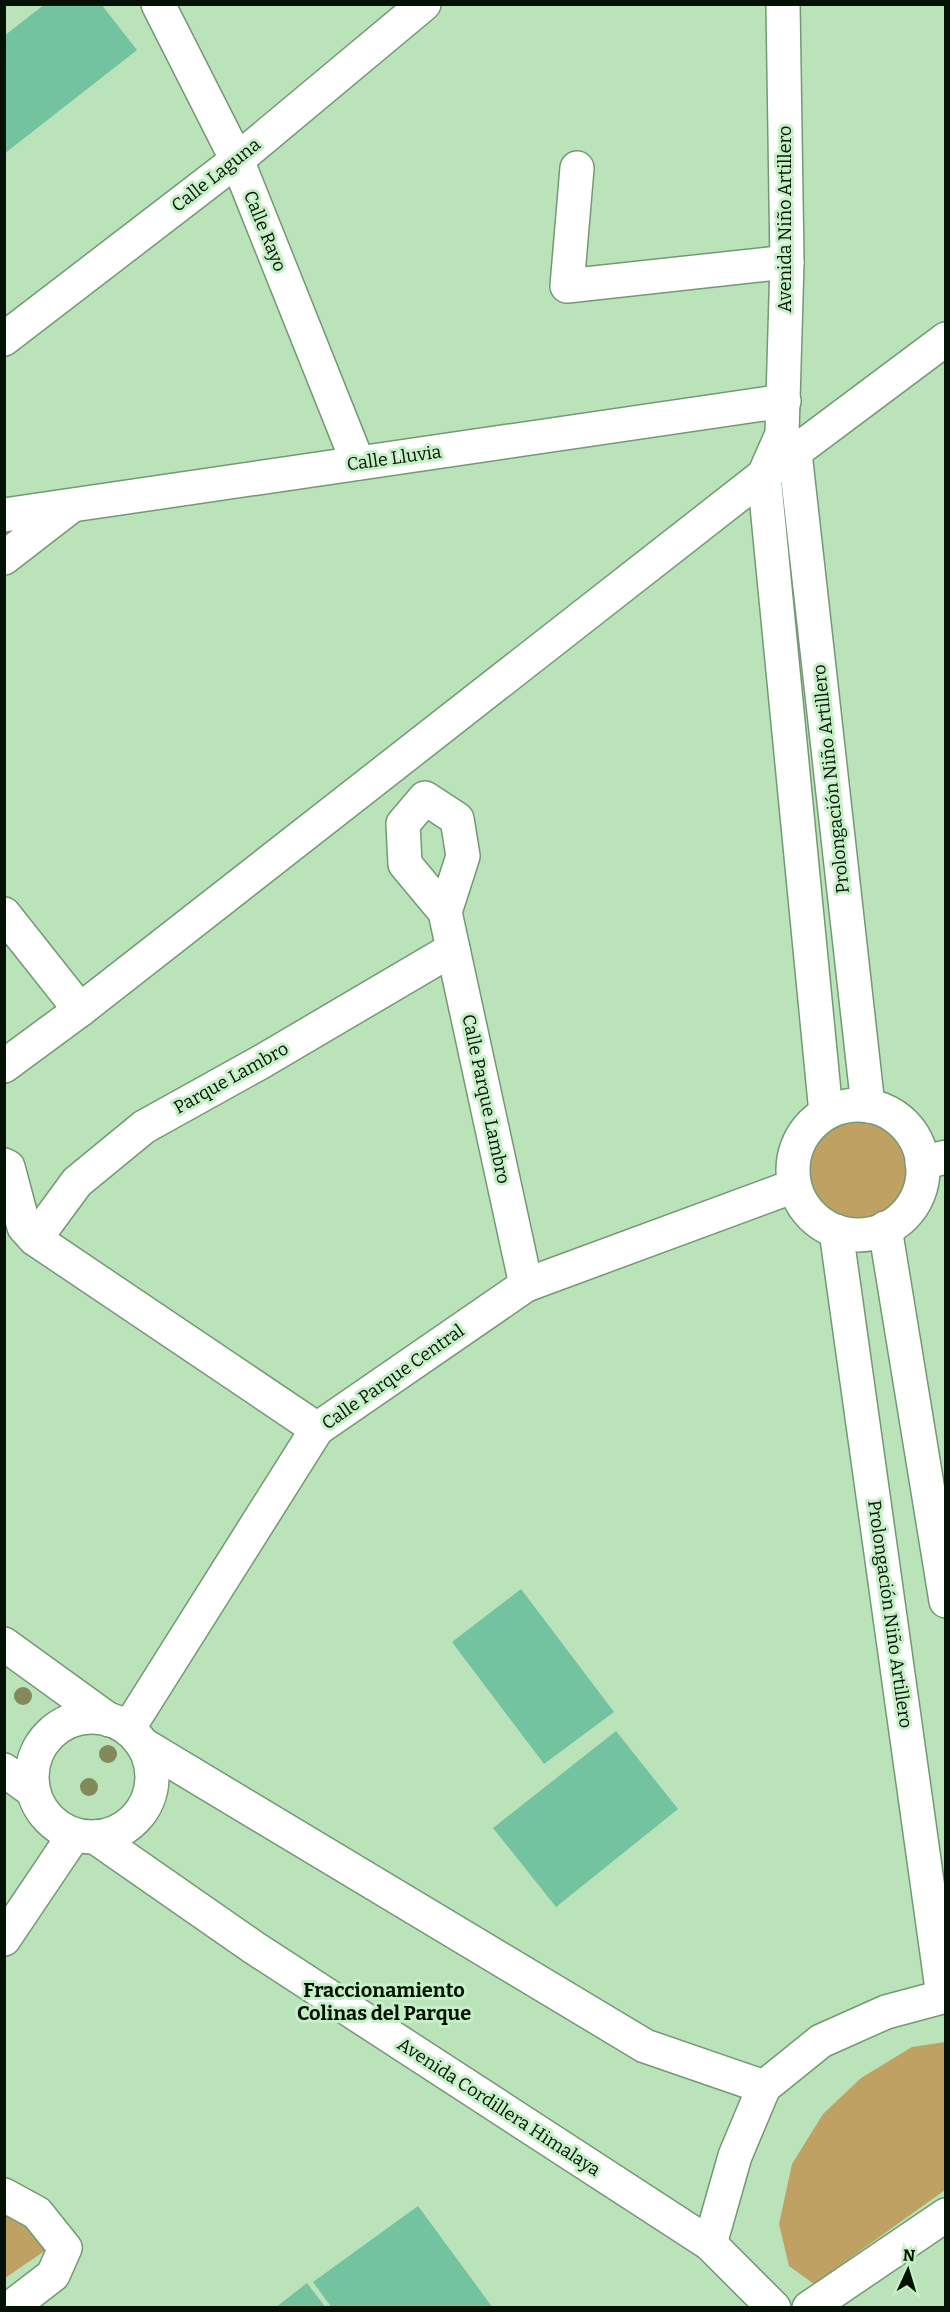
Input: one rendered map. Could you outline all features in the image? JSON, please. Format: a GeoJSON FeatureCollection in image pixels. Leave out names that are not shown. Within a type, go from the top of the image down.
{"type":"FeatureCollection","features":[{"type":"Feature","properties":{"kind":"street","name":"Calle Rayo"},"geometry":{"type":"LineString","coordinates":[[158,4],[237,160],[358,463]]}},
{"type":"Feature","properties":{"kind":"street","name":"Calle Laguna"},"geometry":{"type":"LineString","coordinates":[[4,339],[237,160],[424,4]]}},
{"type":"Feature","properties":{"kind":"street","name":"Avenida Niño Artillero"},"geometry":{"type":"LineString","coordinates":[[783,4],[787,262],[784,401],[789,444]]}},
{"type":"Feature","properties":{"kind":"street"},"geometry":{"type":"LineString","coordinates":[[577,168],[567,286],[787,262]]}},
{"type":"Feature","properties":{"kind":"street"},"geometry":{"type":"LineString","coordinates":[[4,1066],[80,1010],[764,475],[789,444],[945,339]]}},
{"type":"Feature","properties":{"kind":"street","name":"Calle Lluvia"},"geometry":{"type":"LineString","coordinates":[[4,515],[784,401]]}},
{"type":"Feature","properties":{"kind":"street","name":"Prolongación Niño Artillero"},"geometry":{"type":"LineString","coordinates":[[789,444],[868,1106]]}},
{"type":"Feature","properties":{"kind":"street","name":"Prolongación Niño Artillero"},"geometry":{"type":"LineString","coordinates":[[764,475],[826,1113]]}},
{"type":"Feature","properties":{"kind":"street"},"geometry":{"type":"LineString","coordinates":[[4,558],[74,504]]}},
{"type":"Feature","properties":{"kind":"street","name":"Calle Parque Lambro"},"geometry":{"type":"LineString","coordinates":[[445,912],[526,1285]]}},
{"type":"Feature","properties":{"kind":"street"},"geometry":{"type":"LineString","coordinates":[[4,914],[80,1010]]}},
{"type":"Feature","properties":{"kind":"street","name":"Parque Lambro"},"geometry":{"type":"LineString","coordinates":[[21,1229],[144,1126],[261,1062],[453,949]]}},
{"type":"Feature","properties":{"kind":"street"},"geometry":{"type":"LineString","coordinates":[[846,1106],[868,1106],[888,1112],[904,1125],[917,1143],[934,1160],[914,1202],[897,1222],[869,1234],[836,1231],[818,1221],[803,1206],[794,1186],[792,1165],[797,1144],[809,1126],[826,1113],[846,1106]]}},
{"type":"Feature","properties":{"kind":"street"},"geometry":{"type":"LineString","coordinates":[[4,1165],[8,1167],[21,1229],[317,1429]]}},
{"type":"Feature","properties":{"kind":"street","name":"Calle Parque Central"},"geometry":{"type":"LineString","coordinates":[[126,1731],[317,1429],[526,1285],[794,1186]]}},
{"type":"Feature","properties":{"kind":"street"},"geometry":{"type":"LineString","coordinates":[[885,1228],[945,1601]]}},
{"type":"Feature","properties":{"kind":"street","name":"Prolongación Niño Artillero"},"geometry":{"type":"LineString","coordinates":[[836,1231],[944,1996]]}},
{"type":"Feature","properties":{"kind":"street"},"geometry":{"type":"LineString","coordinates":[[4,1644],[126,1731],[645,2046],[764,2087]]}},
{"type":"Feature","properties":{"kind":"street"},"geometry":{"type":"LineString","coordinates":[[88,1717],[126,1731],[151,1763],[152,1773],[152,1784],[146,1804],[134,1821],[116,1833],[85,1836],[55,1825],[41,1810],[33,1791],[34,1760],[38,1750],[50,1734],[68,1722],[88,1717]]}},
{"type":"Feature","properties":{"kind":"street"},"geometry":{"type":"LineString","coordinates":[[4,1770],[33,1791]]}},
{"type":"Feature","properties":{"kind":"street"},"geometry":{"type":"LineString","coordinates":[[4,1939],[85,1836]]}},
{"type":"Feature","properties":{"kind":"street","name":"Avenida Cordillera Himalaya"},"geometry":{"type":"LineString","coordinates":[[85,1836],[710,2244],[774,2307]]}},
{"type":"Feature","properties":{"kind":"street"},"geometry":{"type":"LineString","coordinates":[[710,2244],[735,2156],[764,2087],[821,2041],[886,2012],[944,1996]]}},
{"type":"Feature","properties":{"kind":"street"},"geometry":{"type":"LineString","coordinates":[[4,2195],[37,2213],[65,2248],[53,2275],[10,2307]]}},
{"type":"Feature","properties":{"kind":"street"},"geometry":{"type":"LineString","coordinates":[[809,2307],[945,2215]]}},
{"type":"Feature","properties":{"kind":"shaded area"},"geometry":{"type":"Polygon","coordinates":[[[857,1105],[882,1110],[903,1124],[917,1145],[922,1170],[917,1195],[903,1216],[882,1230],[857,1235],[832,1230],[811,1216],[797,1195],[792,1170],[797,1145],[811,1124],[832,1110],[857,1105]]]}},
{"type":"Feature","properties":{"kind":"shaded area"},"geometry":{"type":"Polygon","coordinates":[[[945,2042],[945,2190],[814,2284],[789,2266],[779,2224],[792,2164],[823,2114],[861,2078],[912,2047],[945,2042]]]}},
{"type":"Feature","properties":{"kind":"shaded area"},"geometry":{"type":"Polygon","coordinates":[[[4,2214],[55,2244],[5,2278],[4,2278],[4,2214]]]}},
{"type":"Feature","properties":{"kind":"building"},"geometry":{"type":"Polygon","coordinates":[[[45,4],[101,4],[137,50],[4,154],[4,36],[45,4]]]}},
{"type":"Feature","properties":{"kind":"building"},"geometry":{"type":"Polygon","coordinates":[[[521,1589],[614,1712],[544,1764],[452,1642],[521,1589]]]}},
{"type":"Feature","properties":{"kind":"building"},"geometry":{"type":"Polygon","coordinates":[[[616,1731],[678,1809],[556,1907],[493,1828],[616,1731]]]}},
{"type":"Feature","properties":{"kind":"building"},"geometry":{"type":"Polygon","coordinates":[[[418,2206],[493,2308],[332,2308],[313,2282],[418,2206]]]}},
{"type":"Feature","properties":{"kind":"building"},"geometry":{"type":"Polygon","coordinates":[[[307,2283],[326,2308],[275,2308],[307,2283]]]}},
{"type":"Feature","properties":{"kind":"district","name":"Fraccionamiento Colinas del Parque"},"geometry":{"type":"Point","coordinates":[384,2002]}}]}
